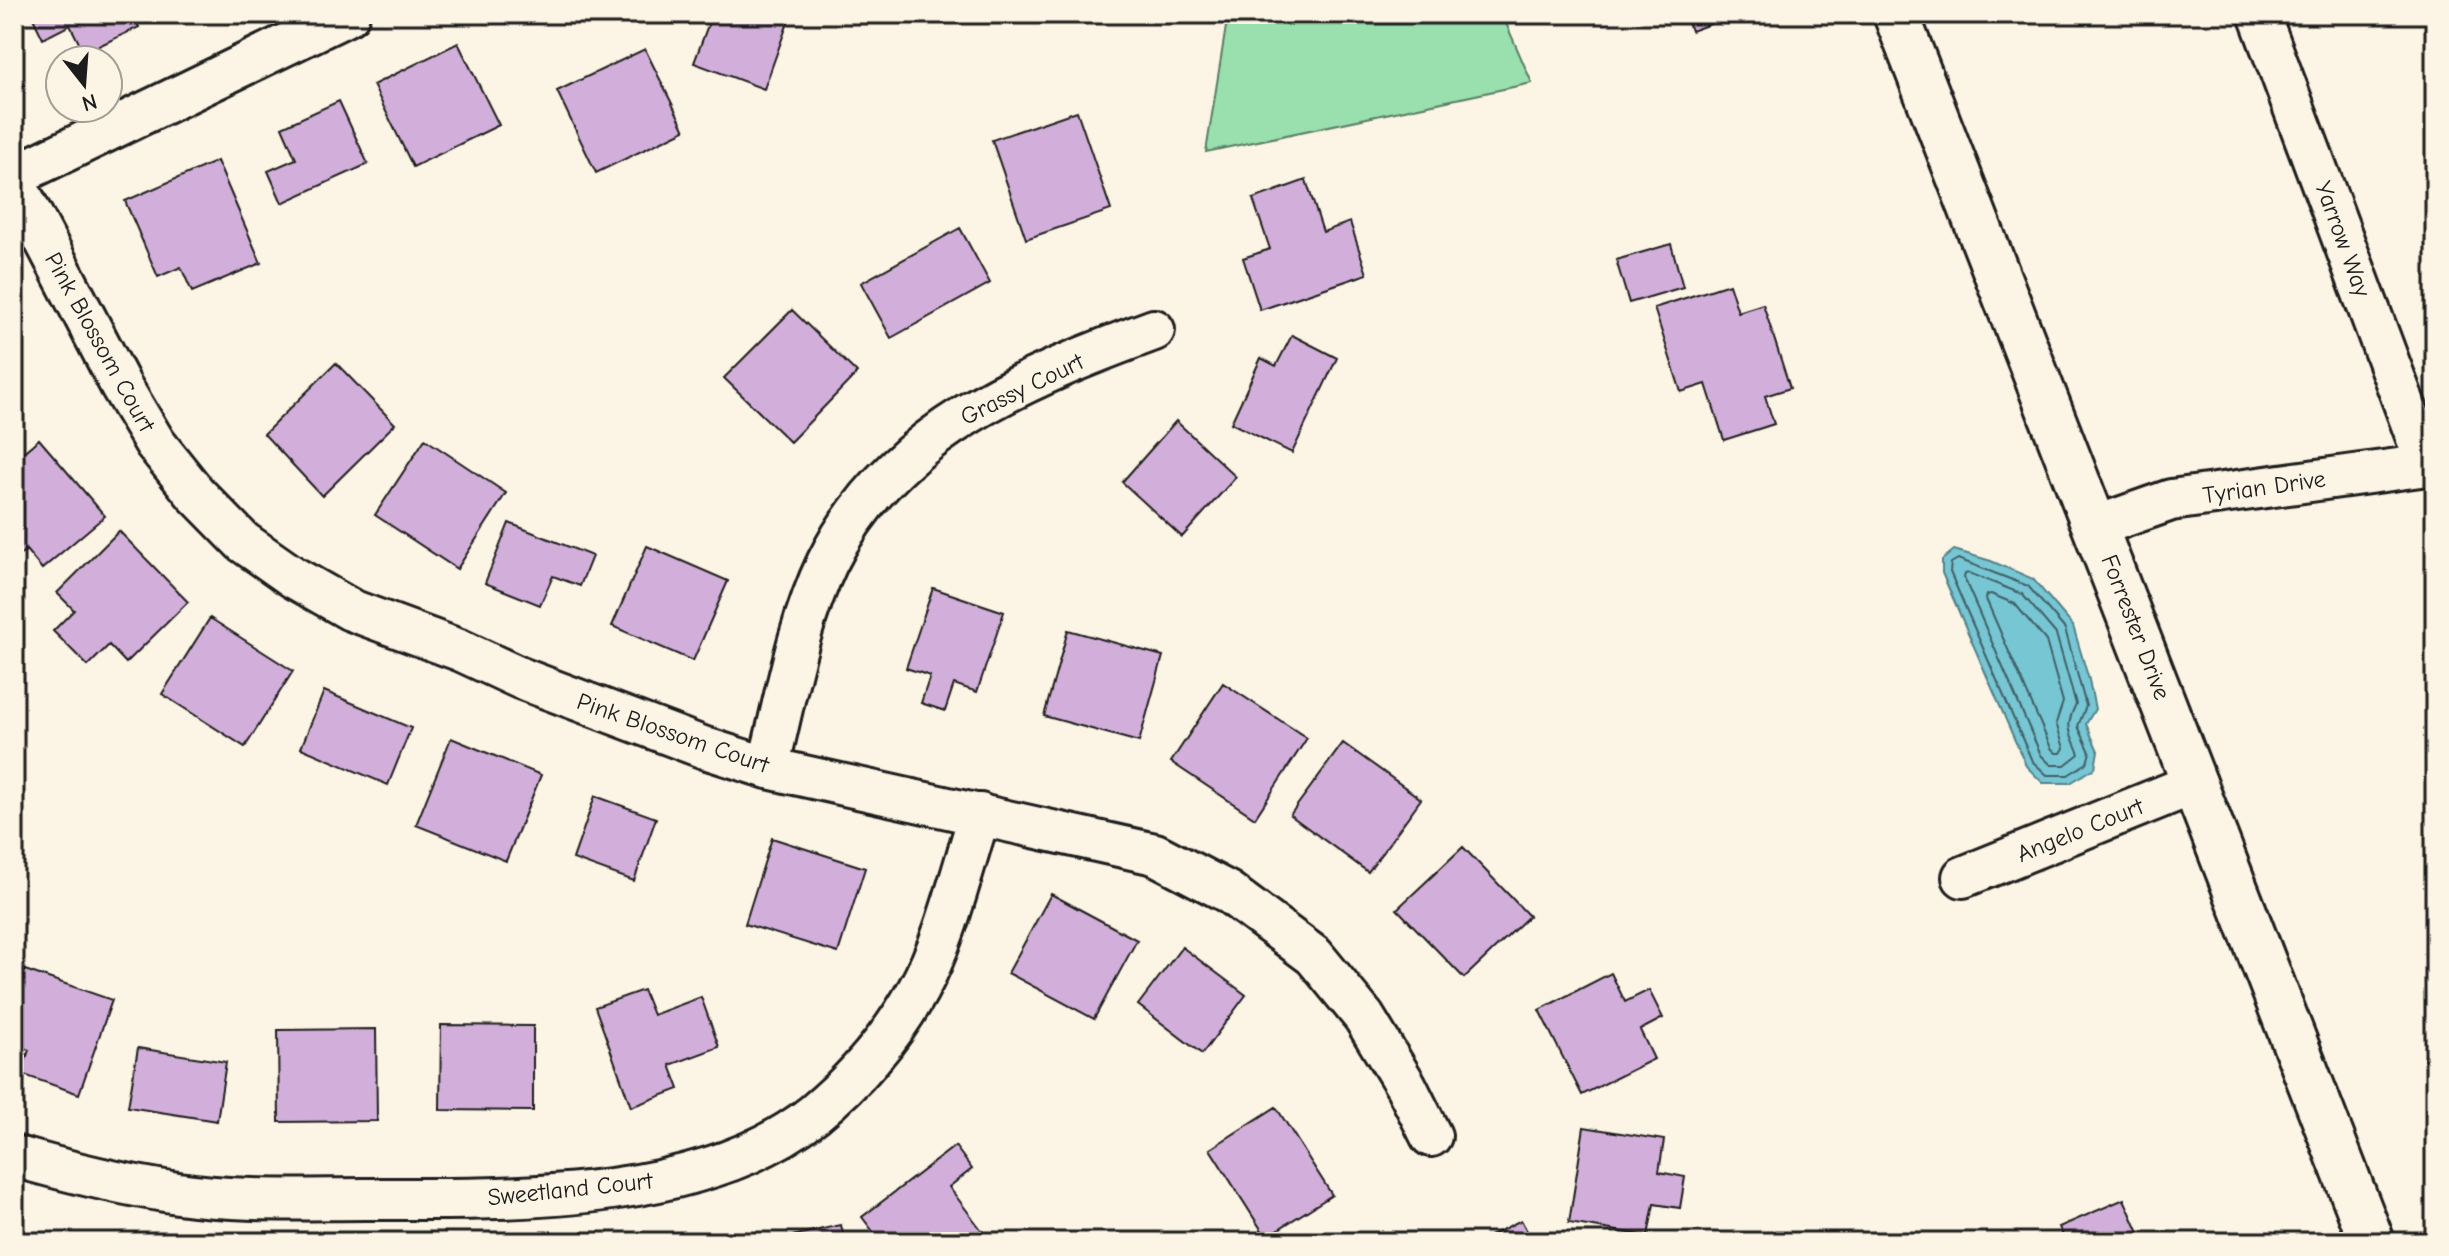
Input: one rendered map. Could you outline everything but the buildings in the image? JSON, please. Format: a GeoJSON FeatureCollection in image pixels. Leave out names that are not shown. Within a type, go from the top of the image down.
{"type":"FeatureCollection","features":[{"type":"Feature","properties":{"kind":"street"},"geometry":{"type":"LineString","coordinates":[[14,178],[349,14]]}},
{"type":"Feature","properties":{"kind":"street","name":"Forrester Drive"},"geometry":{"type":"LineString","coordinates":[[1896,14],[2372,1242]]}},
{"type":"Feature","properties":{"kind":"street","name":"Yarrow Way"},"geometry":{"type":"LineString","coordinates":[[2259,14],[2431,464]]}},
{"type":"Feature","properties":{"kind":"street","name":"Pink Blossom Court"},"geometry":{"type":"LineString","coordinates":[[14,178],[121,386],[155,443],[195,493],[243,542],[293,577],[351,610],[705,748],[768,768],[1155,854],[1228,892],[1314,956],[1364,1017],[1406,1086],[1431,1136]]}},
{"type":"Feature","properties":{"kind":"street","name":"Grassy Court"},"geometry":{"type":"LineString","coordinates":[[768,768],[809,612],[827,563],[865,502],[916,449],[979,405],[1108,347],[1154,330]]}},
{"type":"Feature","properties":{"kind":"street","name":"Tyrian Drive"},"geometry":{"type":"LineString","coordinates":[[2097,526],[2171,500],[2431,464]]}},
{"type":"Feature","properties":{"kind":"street","name":"Angelo Court"},"geometry":{"type":"LineString","coordinates":[[1963,877],[2196,783]]}},
{"type":"Feature","properties":{"kind":"street","name":"Sweetland Court"},"geometry":{"type":"LineString","coordinates":[[14,1156],[92,1179],[182,1194],[267,1199],[490,1199],[630,1187],[699,1171],[760,1147],[813,1115],[891,1034],[919,988],[934,952],[980,814]]}},
{"type":"Feature","properties":{"kind":"green space"},"geometry":{"type":"Polygon","coordinates":[[[1228,14],[1502,14],[1532,83],[1206,152],[1228,14]]]}},
{"type":"Feature","properties":{"kind":"water"},"geometry":{"type":"Polygon","coordinates":[[[1954,550],[1991,561],[2033,579],[2073,626],[2095,709],[2086,724],[2098,751],[2095,768],[2070,783],[2043,783],[2026,766],[1942,573],[1942,560],[1954,550]]]}}]}
